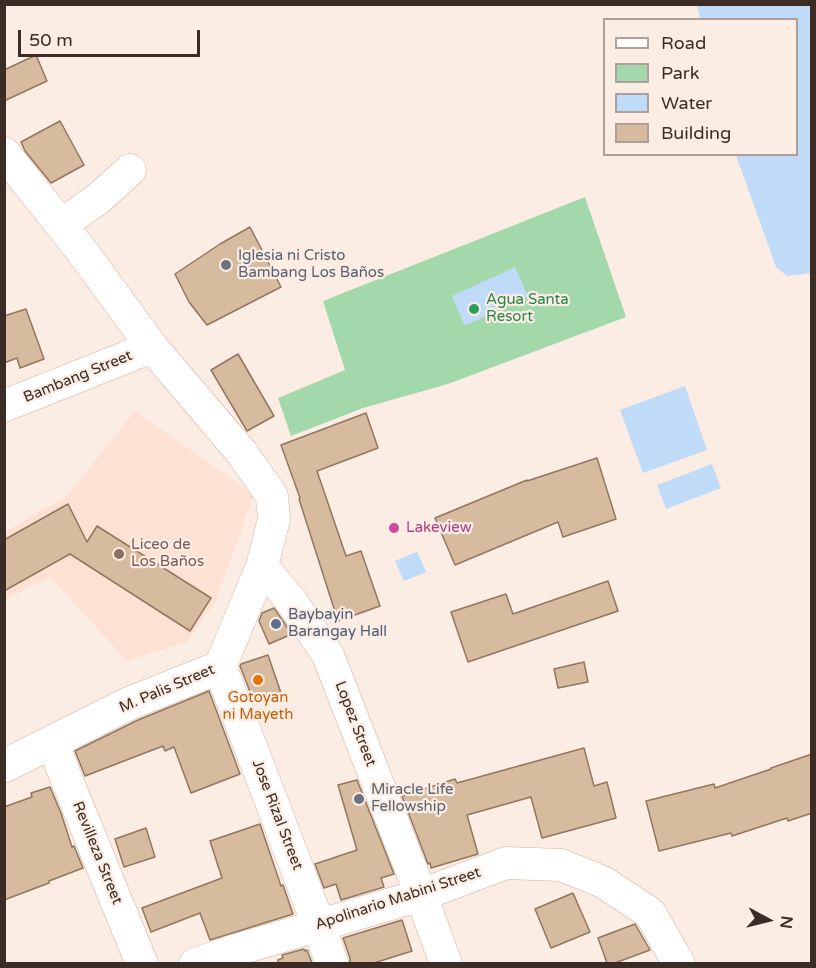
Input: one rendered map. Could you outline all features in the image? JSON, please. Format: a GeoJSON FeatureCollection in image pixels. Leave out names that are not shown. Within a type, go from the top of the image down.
{"type":"FeatureCollection","features":[{"type":"Feature","properties":{"kind":"main road","name":"M. Palis Street"},"geometry":{"type":"LineString","coordinates":[[4,765],[130,703],[220,667]]}},
{"type":"Feature","properties":{"kind":"main road","name":"Jose Rizal Street"},"geometry":{"type":"LineString","coordinates":[[220,667],[332,963]]}},
{"type":"Feature","properties":{"kind":"street"},"geometry":{"type":"LineString","coordinates":[[4,153],[84,254],[152,347]]}},
{"type":"Feature","properties":{"kind":"street"},"geometry":{"type":"LineString","coordinates":[[61,225],[99,198],[130,170]]}},
{"type":"Feature","properties":{"kind":"street","name":"Bambang Street"},"geometry":{"type":"LineString","coordinates":[[4,406],[152,347]]}},
{"type":"Feature","properties":{"kind":"street","name":"M. Palis Street"},"geometry":{"type":"LineString","coordinates":[[152,347],[242,453],[272,496],[274,519],[262,566],[220,667]]}},
{"type":"Feature","properties":{"kind":"street","name":"Lopez Street"},"geometry":{"type":"LineString","coordinates":[[262,566],[291,602],[328,655],[446,963]]}},
{"type":"Feature","properties":{"kind":"street","name":"Revilleza Street"},"geometry":{"type":"LineString","coordinates":[[53,742],[142,963]]}},
{"type":"Feature","properties":{"kind":"street","name":"Apolinario Mabini Street"},"geometry":{"type":"LineString","coordinates":[[195,963],[421,895],[506,863],[561,865],[603,882],[650,913],[679,963]]}},
{"type":"Feature","properties":{"kind":"shaded area","name":"Liceo de Los Baños"},"geometry":{"type":"Polygon","coordinates":[[[135,411],[254,495],[216,601],[187,642],[127,661],[50,577],[5,599],[5,532],[68,495],[135,411]]]}},
{"type":"Feature","properties":{"kind":"green space","name":"Agua Santa Resort"},"geometry":{"type":"Polygon","coordinates":[[[585,197],[626,317],[448,384],[363,408],[291,436],[278,398],[345,370],[323,301],[585,197]]]}},
{"type":"Feature","properties":{"kind":"water"},"geometry":{"type":"Polygon","coordinates":[[[697,5],[811,5],[811,273],[787,276],[776,267],[736,156],[798,156],[798,18],[700,18],[697,5]]]}},
{"type":"Feature","properties":{"kind":"water"},"geometry":{"type":"Polygon","coordinates":[[[515,267],[528,296],[465,326],[452,296],[515,267]]]}},
{"type":"Feature","properties":{"kind":"water"},"geometry":{"type":"Polygon","coordinates":[[[685,386],[707,450],[643,473],[620,410],[685,386]]]}},
{"type":"Feature","properties":{"kind":"water"},"geometry":{"type":"Polygon","coordinates":[[[712,464],[721,488],[666,509],[657,485],[712,464]]]}},
{"type":"Feature","properties":{"kind":"water"},"geometry":{"type":"Polygon","coordinates":[[[417,552],[426,572],[404,581],[395,561],[417,552]]]}},
{"type":"Feature","properties":{"kind":"building"},"geometry":{"type":"Polygon","coordinates":[[[36,55],[47,81],[4,101],[4,70],[36,55]]]}},
{"type":"Feature","properties":{"kind":"building"},"geometry":{"type":"Polygon","coordinates":[[[60,121],[84,165],[51,183],[25,151],[21,142],[60,121]]]}},
{"type":"Feature","properties":{"kind":"building"},"geometry":{"type":"Polygon","coordinates":[[[250,227],[281,287],[207,325],[189,302],[175,274],[250,227]]]}},
{"type":"Feature","properties":{"kind":"building"},"geometry":{"type":"Polygon","coordinates":[[[26,309],[44,359],[20,368],[17,358],[4,363],[4,316],[26,309]]]}},
{"type":"Feature","properties":{"kind":"building"},"geometry":{"type":"Polygon","coordinates":[[[238,354],[274,416],[247,431],[211,370],[238,354]]]}},
{"type":"Feature","properties":{"kind":"building"},"geometry":{"type":"Polygon","coordinates":[[[366,413],[378,448],[317,471],[346,556],[361,551],[380,606],[338,621],[281,445],[366,413]]]}},
{"type":"Feature","properties":{"kind":"building"},"geometry":{"type":"Polygon","coordinates":[[[597,458],[616,519],[563,537],[558,522],[455,565],[435,518],[527,480],[597,458]]]}},
{"type":"Feature","properties":{"kind":"building"},"geometry":{"type":"Polygon","coordinates":[[[68,504],[87,542],[97,526],[211,598],[190,631],[70,554],[4,591],[4,540],[68,504]]]}},
{"type":"Feature","properties":{"kind":"building"},"geometry":{"type":"Polygon","coordinates":[[[608,581],[618,611],[468,662],[451,612],[506,594],[513,614],[608,581]]]}},
{"type":"Feature","properties":{"kind":"building","name":"Baybayin Barangay Hall"},"geometry":{"type":"Polygon","coordinates":[[[274,608],[292,634],[269,644],[259,621],[262,613],[274,608]]]}},
{"type":"Feature","properties":{"kind":"building","name":"Gotoyan ni Mayeth"},"geometry":{"type":"Polygon","coordinates":[[[268,655],[281,693],[254,702],[240,666],[268,655]]]}},
{"type":"Feature","properties":{"kind":"building"},"geometry":{"type":"Polygon","coordinates":[[[584,662],[588,682],[558,688],[554,669],[584,662]]]}},
{"type":"Feature","properties":{"kind":"building"},"geometry":{"type":"Polygon","coordinates":[[[209,691],[240,774],[191,793],[174,747],[165,751],[163,746],[85,776],[75,751],[138,720],[209,691]]]}},
{"type":"Feature","properties":{"kind":"building"},"geometry":{"type":"Polygon","coordinates":[[[584,748],[594,786],[607,782],[616,818],[542,838],[531,797],[467,815],[478,854],[431,868],[402,796],[455,779],[457,783],[584,748]]]}},
{"type":"Feature","properties":{"kind":"building"},"geometry":{"type":"Polygon","coordinates":[[[812,754],[812,813],[788,821],[787,818],[732,836],[731,833],[659,851],[646,801],[714,784],[715,788],[812,754]]]}},
{"type":"Feature","properties":{"kind":"building"},"geometry":{"type":"Polygon","coordinates":[[[357,780],[394,874],[381,878],[384,887],[341,900],[336,884],[324,888],[315,864],[357,850],[338,785],[357,780]]]}},
{"type":"Feature","properties":{"kind":"building"},"geometry":{"type":"Polygon","coordinates":[[[50,787],[72,847],[74,846],[83,868],[4,900],[4,807],[32,797],[31,793],[50,787]]]}},
{"type":"Feature","properties":{"kind":"building"},"geometry":{"type":"Polygon","coordinates":[[[260,824],[293,914],[210,940],[200,913],[151,932],[142,908],[222,878],[210,841],[260,824]]]}},
{"type":"Feature","properties":{"kind":"building"},"geometry":{"type":"Polygon","coordinates":[[[146,828],[155,857],[124,867],[115,839],[146,828]]]}},
{"type":"Feature","properties":{"kind":"building"},"geometry":{"type":"Polygon","coordinates":[[[573,893],[590,932],[551,948],[535,909],[573,893]]]}},
{"type":"Feature","properties":{"kind":"building"},"geometry":{"type":"Polygon","coordinates":[[[402,920],[412,951],[374,963],[350,963],[343,938],[402,920]]]}},
{"type":"Feature","properties":{"kind":"building"},"geometry":{"type":"Polygon","coordinates":[[[635,924],[650,950],[615,963],[607,963],[598,938],[635,924]]]}},
{"type":"Feature","properties":{"kind":"building"},"geometry":{"type":"Polygon","coordinates":[[[307,950],[312,963],[278,963],[278,960],[283,958],[282,955],[307,950]]]}},
{"type":"Feature","properties":{"kind":"place","name":"Iglesia ni Cristo Bambang Los Baños"},"geometry":{"type":"Point","coordinates":[226,265]}},
{"type":"Feature","properties":{"kind":"place","name":"Agua Santa Resort"},"geometry":{"type":"Point","coordinates":[474,309]}},
{"type":"Feature","properties":{"kind":"place","name":"Lakeview"},"geometry":{"type":"Point","coordinates":[394,528]}},
{"type":"Feature","properties":{"kind":"place","name":"Liceo de Los Baños"},"geometry":{"type":"Point","coordinates":[119,554]}},
{"type":"Feature","properties":{"kind":"place","name":"Baybayin Barangay Hall"},"geometry":{"type":"Point","coordinates":[276,624]}},
{"type":"Feature","properties":{"kind":"place","name":"Gotoyan ni Mayeth"},"geometry":{"type":"Point","coordinates":[258,680]}},
{"type":"Feature","properties":{"kind":"place","name":"Miracle Life Fellowship"},"geometry":{"type":"Point","coordinates":[359,799]}}]}
